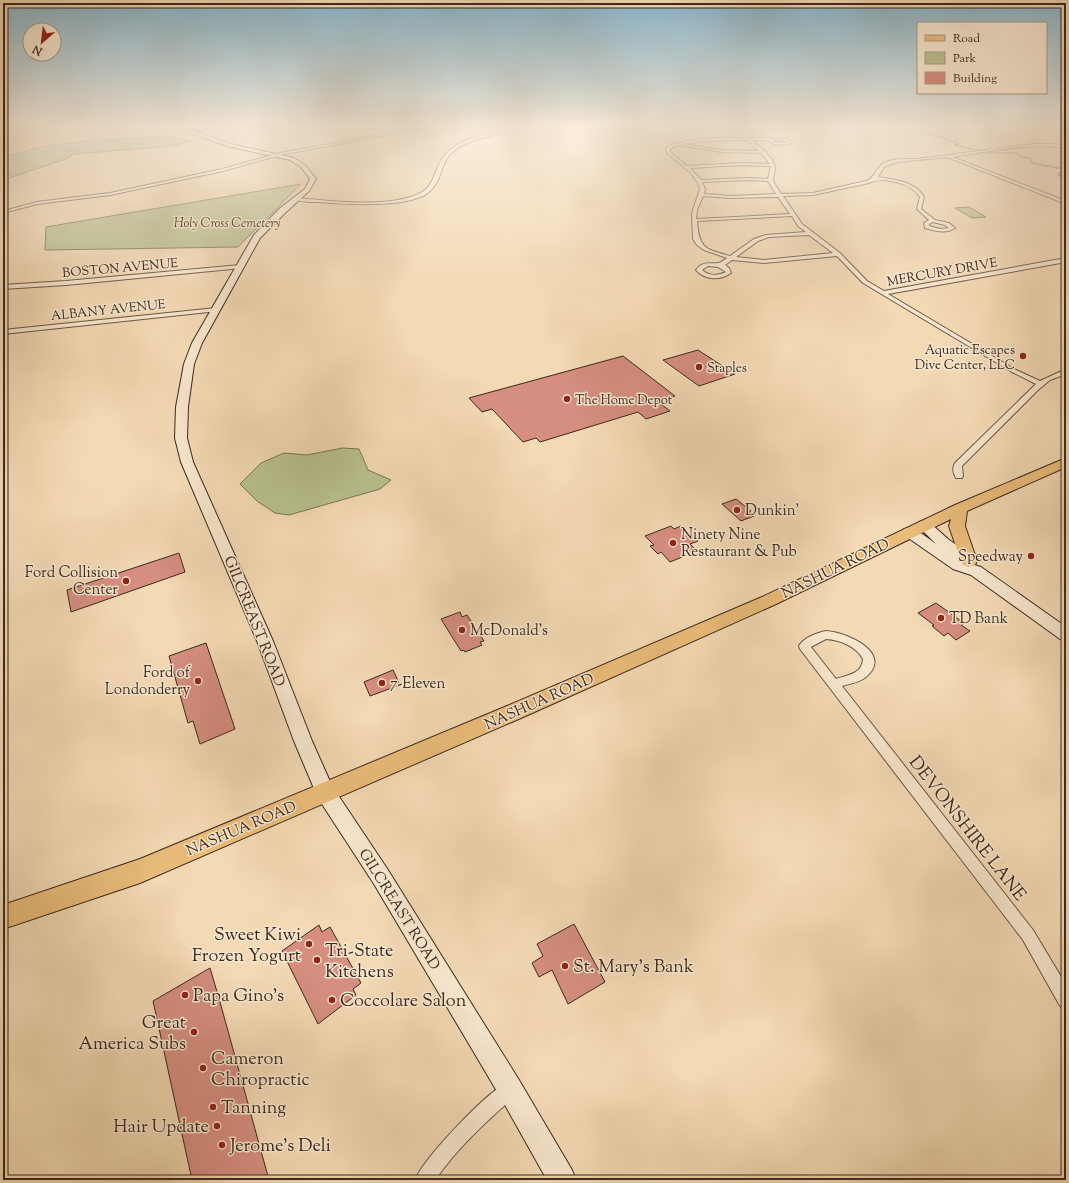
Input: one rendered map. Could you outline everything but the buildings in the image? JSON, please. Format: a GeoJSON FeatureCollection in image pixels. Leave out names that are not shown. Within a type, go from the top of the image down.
{"type":"FeatureCollection","features":[{"type":"Feature","properties":{"kind":"main road","name":"NASHUA ROAD"},"geometry":{"type":"LineString","coordinates":[[3,917],[140,870],[514,712],[761,604],[960,508],[1066,462]]}},
{"type":"Feature","properties":{"kind":"main road"},"geometry":{"type":"LineString","coordinates":[[960,508],[957,526],[972,566]]}},
{"type":"Feature","properties":{"kind":"street"},"geometry":{"type":"LineString","coordinates":[[3,212],[37,203],[103,195],[165,182]]}},
{"type":"Feature","properties":{"kind":"street","name":"GILCREAST ROAD"},"geometry":{"type":"LineString","coordinates":[[312,182],[311,186],[260,232],[247,252],[203,331],[190,364],[182,407],[181,438],[190,469],[265,641],[302,741],[325,792],[381,877],[510,1089],[562,1180]]}},
{"type":"Feature","properties":{"kind":"street"},"geometry":{"type":"LineString","coordinates":[[296,200],[368,202],[392,201],[414,197],[429,190],[433,182]]}},
{"type":"Feature","properties":{"kind":"street"},"geometry":{"type":"LineString","coordinates":[[701,182],[703,189],[702,195],[694,212],[696,238],[699,244],[714,253],[731,258],[766,262],[838,254]]}},
{"type":"Feature","properties":{"kind":"street"},"geometry":{"type":"LineString","coordinates":[[771,182],[779,196],[800,225],[838,254],[865,282],[883,293]]}},
{"type":"Feature","properties":{"kind":"street"},"geometry":{"type":"LineString","coordinates":[[702,195],[725,197],[813,194],[866,182]]}},
{"type":"Feature","properties":{"kind":"street"},"geometry":{"type":"LineString","coordinates":[[895,182],[919,191],[922,197],[919,206],[920,211],[933,221],[947,224],[953,228],[937,230],[925,225],[927,222],[933,221]]}},
{"type":"Feature","properties":{"kind":"street"},"geometry":{"type":"LineString","coordinates":[[1014,182],[1066,203]]}},
{"type":"Feature","properties":{"kind":"street"},"geometry":{"type":"LineString","coordinates":[[694,220],[719,221],[772,215],[793,215]]}},
{"type":"Feature","properties":{"kind":"street"},"geometry":{"type":"LineString","coordinates":[[720,266],[746,246],[762,238],[810,233]]}},
{"type":"Feature","properties":{"kind":"street","name":"MERCURY DRIVE"},"geometry":{"type":"LineString","coordinates":[[883,293],[1066,260]]}},
{"type":"Feature","properties":{"kind":"street","name":"BOSTON AVENUE"},"geometry":{"type":"LineString","coordinates":[[3,287],[66,283],[240,267]]}},
{"type":"Feature","properties":{"kind":"street","name":"MERCURY DRIVE"},"geometry":{"type":"LineString","coordinates":[[883,293],[1014,371],[1041,384]]}},
{"type":"Feature","properties":{"kind":"street","name":"ALBANY AVENUE"},"geometry":{"type":"LineString","coordinates":[[3,332],[216,310]]}},
{"type":"Feature","properties":{"kind":"street"},"geometry":{"type":"LineString","coordinates":[[959,476],[957,469],[958,465],[1041,384],[1066,371]]}},
{"type":"Feature","properties":{"kind":"street"},"geometry":{"type":"LineString","coordinates":[[916,529],[958,565],[972,566],[1066,635]]}},
{"type":"Feature","properties":{"kind":"street","name":"DEVONSHIRE LANE"},"geometry":{"type":"LineString","coordinates":[[834,684],[862,674],[867,667],[867,658],[861,648],[852,640],[840,636],[822,636],[804,646],[1028,935],[1066,1000]]}},
{"type":"Feature","properties":{"kind":"street"},"geometry":{"type":"LineString","coordinates":[[424,1180],[436,1162],[460,1135],[510,1089]]}},
{"type":"Feature","properties":{"kind":"green space","name":"Holy Cross Cemetery"},"geometry":{"type":"Polygon","coordinates":[[[301,184],[238,247],[45,250],[46,227],[301,184]]]}},
{"type":"Feature","properties":{"kind":"green space"},"geometry":{"type":"Polygon","coordinates":[[[969,207],[986,217],[972,218],[955,208],[969,207]]]}},
{"type":"Feature","properties":{"kind":"green space"},"geometry":{"type":"Polygon","coordinates":[[[342,448],[359,449],[368,470],[391,480],[380,489],[289,515],[275,513],[257,501],[240,484],[261,463],[284,453],[307,455],[342,448]]]}},
{"type":"Feature","properties":{"kind":"place","name":"Aquatic Escapes Dive Center, LLC"},"geometry":{"type":"Point","coordinates":[1023,356]}},
{"type":"Feature","properties":{"kind":"place","name":"Staples"},"geometry":{"type":"Point","coordinates":[699,367]}},
{"type":"Feature","properties":{"kind":"place","name":"The Home Depot"},"geometry":{"type":"Point","coordinates":[567,399]}},
{"type":"Feature","properties":{"kind":"place","name":"Dunkin'"},"geometry":{"type":"Point","coordinates":[737,510]}},
{"type":"Feature","properties":{"kind":"place","name":"Ninety Nine Restaurant & Pub"},"geometry":{"type":"Point","coordinates":[673,543]}},
{"type":"Feature","properties":{"kind":"place","name":"Speedway"},"geometry":{"type":"Point","coordinates":[1031,556]}},
{"type":"Feature","properties":{"kind":"place","name":"Ford Collision Center"},"geometry":{"type":"Point","coordinates":[126,581]}},
{"type":"Feature","properties":{"kind":"place","name":"TD Bank"},"geometry":{"type":"Point","coordinates":[941,618]}},
{"type":"Feature","properties":{"kind":"place","name":"McDonald's"},"geometry":{"type":"Point","coordinates":[462,630]}},
{"type":"Feature","properties":{"kind":"place","name":"Ford of Londonderry"},"geometry":{"type":"Point","coordinates":[198,681]}},
{"type":"Feature","properties":{"kind":"place","name":"7-Eleven"},"geometry":{"type":"Point","coordinates":[382,683]}},
{"type":"Feature","properties":{"kind":"place","name":"Sweet Kiwi Frozen Yogurt"},"geometry":{"type":"Point","coordinates":[309,944]}},
{"type":"Feature","properties":{"kind":"place","name":"Tri-State Kitchens"},"geometry":{"type":"Point","coordinates":[317,960]}},
{"type":"Feature","properties":{"kind":"place","name":"St. Mary's Bank"},"geometry":{"type":"Point","coordinates":[565,966]}},
{"type":"Feature","properties":{"kind":"place","name":"Papa Gino's"},"geometry":{"type":"Point","coordinates":[185,995]}},
{"type":"Feature","properties":{"kind":"place","name":"Coccolare Salon"},"geometry":{"type":"Point","coordinates":[332,1000]}},
{"type":"Feature","properties":{"kind":"place","name":"Great America Subs"},"geometry":{"type":"Point","coordinates":[194,1032]}},
{"type":"Feature","properties":{"kind":"place","name":"Cameron Chiropractic"},"geometry":{"type":"Point","coordinates":[203,1068]}},
{"type":"Feature","properties":{"kind":"place","name":"Tanning"},"geometry":{"type":"Point","coordinates":[213,1107]}},
{"type":"Feature","properties":{"kind":"place","name":"Hair Update"},"geometry":{"type":"Point","coordinates":[217,1126]}},
{"type":"Feature","properties":{"kind":"place","name":"Jerome's Deli"},"geometry":{"type":"Point","coordinates":[222,1145]}}]}
